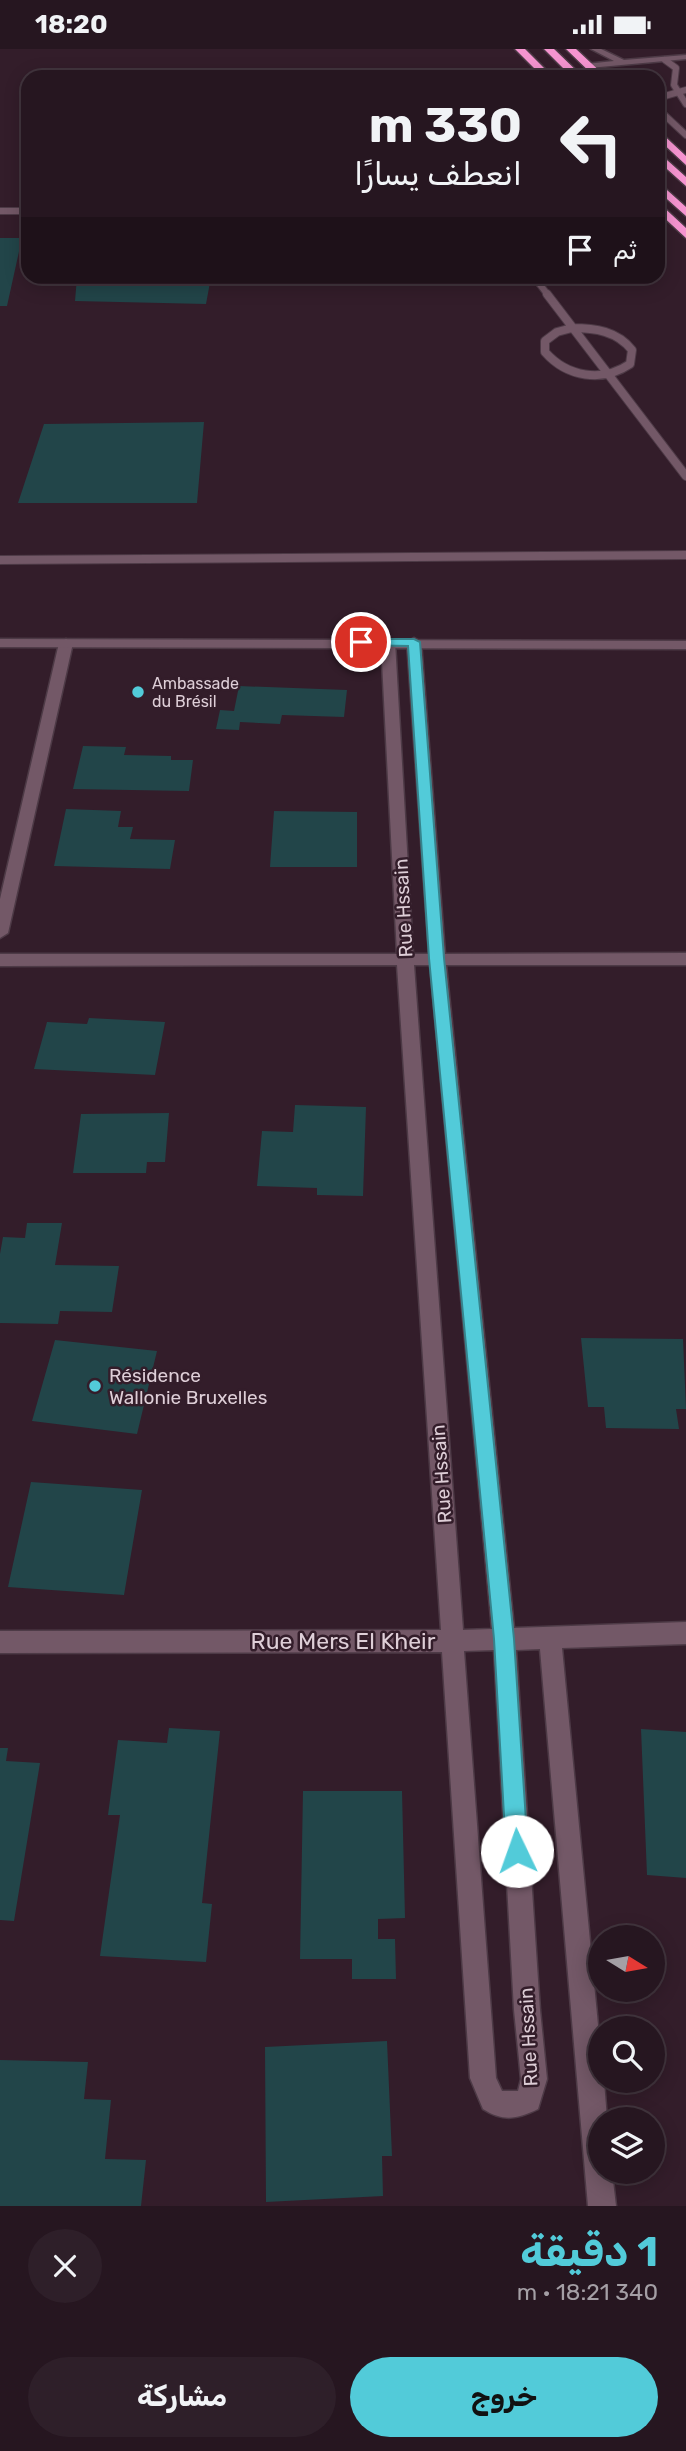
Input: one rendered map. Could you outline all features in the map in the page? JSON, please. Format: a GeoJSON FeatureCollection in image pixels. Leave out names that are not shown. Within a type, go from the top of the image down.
{"type":"FeatureCollection","features":[{"type":"Feature","properties":{"kind":"highway"},"geometry":{"type":"LineString","coordinates":[[520,49],[541,70]]}},
{"type":"Feature","properties":{"kind":"highway"},"geometry":{"type":"LineString","coordinates":[[549,49],[571,70]]}},
{"type":"Feature","properties":{"kind":"highway"},"geometry":{"type":"LineString","coordinates":[[571,49],[593,70]]}},
{"type":"Feature","properties":{"kind":"highway"},"geometry":{"type":"LineString","coordinates":[[665,141],[686,164]]}},
{"type":"Feature","properties":{"kind":"highway"},"geometry":{"type":"LineString","coordinates":[[665,159],[686,164]]}},
{"type":"Feature","properties":{"kind":"highway"},"geometry":{"type":"LineString","coordinates":[[665,162],[686,183]]}},
{"type":"Feature","properties":{"kind":"highway"},"geometry":{"type":"LineString","coordinates":[[665,192],[686,213]]}},
{"type":"Feature","properties":{"kind":"highway"},"geometry":{"type":"LineString","coordinates":[[665,212],[686,235]]}},
{"type":"Feature","properties":{"kind":"street"},"geometry":{"type":"LineString","coordinates":[[595,49],[606,57],[633,63]]}},
{"type":"Feature","properties":{"kind":"street"},"geometry":{"type":"LineString","coordinates":[[589,66],[686,57]]}},
{"type":"Feature","properties":{"kind":"street"},"geometry":{"type":"LineString","coordinates":[[661,70],[686,66]]}},
{"type":"Feature","properties":{"kind":"street","name":"Rue Hssain"},"geometry":{"type":"LineString","coordinates":[[388,642],[405,958],[484,2092],[496,2104],[519,2106],[529,2100],[534,2079],[527,2010],[504,1639],[437,958],[414,642]]}},
{"type":"Feature","properties":{"kind":"street"},"geometry":{"type":"LineString","coordinates":[[0,643],[414,642],[686,645]]}},
{"type":"Feature","properties":{"kind":"street"},"geometry":{"type":"LineString","coordinates":[[0,933],[66,643]]}},
{"type":"Feature","properties":{"kind":"street"},"geometry":{"type":"LineString","coordinates":[[0,960],[686,958]]}},
{"type":"Feature","properties":{"kind":"street","name":"Rue Mers El Kheir"},"geometry":{"type":"LineString","coordinates":[[0,1642],[453,1641],[686,1633]]}},
{"type":"Feature","properties":{"kind":"street"},"geometry":{"type":"LineString","coordinates":[[550,1637],[602,2206]]}},
{"type":"Feature","properties":{"kind":"lane"},"geometry":{"type":"LineString","coordinates":[[665,60],[676,68],[673,79],[686,104]]}},
{"type":"Feature","properties":{"kind":"lane"},"geometry":{"type":"LineString","coordinates":[[665,95],[686,90]]}},
{"type":"Feature","properties":{"kind":"lane"},"geometry":{"type":"LineString","coordinates":[[665,116],[686,135]]}},
{"type":"Feature","properties":{"kind":"lane"},"geometry":{"type":"LineString","coordinates":[[0,211],[21,211]]}},
{"type":"Feature","properties":{"kind":"lane"},"geometry":{"type":"LineString","coordinates":[[539,284],[686,477]]}},
{"type":"Feature","properties":{"kind":"lane"},"geometry":{"type":"LineString","coordinates":[[572,328],[605,332],[628,344],[633,354],[630,363],[609,376],[568,369],[548,355],[544,348],[547,338],[572,328]]}},
{"type":"Feature","properties":{"kind":"lane"},"geometry":{"type":"LineString","coordinates":[[0,560],[686,555]]}},
{"type":"Feature","properties":{"kind":"building"},"geometry":{"type":"Polygon","coordinates":[[[0,238],[21,238],[7,306],[0,306],[0,238]]]}},
{"type":"Feature","properties":{"kind":"building"},"geometry":{"type":"Polygon","coordinates":[[[76,284],[210,284],[206,304],[75,301],[76,284]]]}},
{"type":"Feature","properties":{"kind":"building"},"geometry":{"type":"Polygon","coordinates":[[[204,422],[197,503],[18,503],[44,424],[204,422]]]}},
{"type":"Feature","properties":{"kind":"building"},"geometry":{"type":"Polygon","coordinates":[[[239,686],[347,690],[344,717],[282,715],[280,724],[240,722],[239,730],[216,729],[220,710],[234,711],[239,686]]]}},
{"type":"Feature","properties":{"kind":"building"},"geometry":{"type":"Polygon","coordinates":[[[83,746],[126,747],[124,755],[171,756],[171,760],[193,760],[189,791],[73,789],[83,746]]]}},
{"type":"Feature","properties":{"kind":"building"},"geometry":{"type":"Polygon","coordinates":[[[66,809],[121,811],[118,827],[133,827],[130,839],[175,840],[170,869],[54,866],[66,809]]]}},
{"type":"Feature","properties":{"kind":"building"},"geometry":{"type":"Polygon","coordinates":[[[274,811],[357,812],[357,867],[270,867],[274,811]]]}},
{"type":"Feature","properties":{"kind":"building"},"geometry":{"type":"Polygon","coordinates":[[[89,1018],[165,1022],[155,1075],[34,1069],[47,1022],[87,1024],[89,1018]]]}},
{"type":"Feature","properties":{"kind":"building"},"geometry":{"type":"Polygon","coordinates":[[[295,1105],[366,1107],[363,1196],[317,1195],[317,1188],[257,1186],[262,1131],[293,1132],[295,1105]]]}},
{"type":"Feature","properties":{"kind":"building"},"geometry":{"type":"Polygon","coordinates":[[[169,1113],[165,1162],[147,1162],[146,1173],[73,1173],[81,1114],[169,1113]]]}},
{"type":"Feature","properties":{"kind":"building"},"geometry":{"type":"Polygon","coordinates":[[[27,1223],[62,1223],[55,1265],[119,1266],[112,1312],[60,1311],[58,1324],[0,1323],[0,1254],[3,1237],[25,1238],[27,1223]]]}},
{"type":"Feature","properties":{"kind":"building"},"geometry":{"type":"Polygon","coordinates":[[[581,1338],[683,1339],[686,1409],[676,1409],[679,1429],[606,1428],[604,1407],[588,1407],[581,1338]]]}},
{"type":"Feature","properties":{"kind":"building","name":"Résidence Wallonie Bruxelles"},"geometry":{"type":"Polygon","coordinates":[[[55,1340],[157,1351],[137,1434],[32,1421],[55,1340]]]}},
{"type":"Feature","properties":{"kind":"building"},"geometry":{"type":"Polygon","coordinates":[[[31,1482],[142,1490],[124,1595],[8,1587],[31,1482]]]}},
{"type":"Feature","properties":{"kind":"building"},"geometry":{"type":"Polygon","coordinates":[[[169,1728],[220,1731],[202,1903],[212,1904],[206,1962],[100,1956],[120,1815],[108,1815],[118,1740],[167,1743],[169,1728]]]}},
{"type":"Feature","properties":{"kind":"building"},"geometry":{"type":"Polygon","coordinates":[[[641,1729],[686,1732],[686,1878],[647,1875],[641,1729]]]}},
{"type":"Feature","properties":{"kind":"building"},"geometry":{"type":"Polygon","coordinates":[[[0,1748],[8,1748],[6,1761],[40,1763],[14,1921],[0,1920],[0,1748]]]}},
{"type":"Feature","properties":{"kind":"building"},"geometry":{"type":"Polygon","coordinates":[[[303,1791],[402,1791],[405,1918],[378,1919],[378,1939],[395,1939],[396,1979],[352,1979],[352,1959],[300,1959],[303,1791]]]}},
{"type":"Feature","properties":{"kind":"building"},"geometry":{"type":"Polygon","coordinates":[[[387,2041],[392,2156],[382,2156],[383,2196],[266,2202],[265,2047],[387,2041]]]}},
{"type":"Feature","properties":{"kind":"building"},"geometry":{"type":"Polygon","coordinates":[[[0,2060],[88,2062],[84,2099],[111,2100],[105,2159],[146,2160],[141,2206],[0,2206],[0,2060]]]}},
{"type":"Feature","properties":{"kind":"place","name":"Ambassade du Brésil"},"geometry":{"type":"Point","coordinates":[138,692]}},
{"type":"Feature","properties":{"kind":"place","name":"Résidence Wallonie Bruxelles"},"geometry":{"type":"Point","coordinates":[95,1386]}},
{"type":"Feature","properties":{"kind":"route"},"geometry":{"type":"LineString","coordinates":[[361,642],[414,642],[437,958],[504,1639],[517,1851]]}}]}
